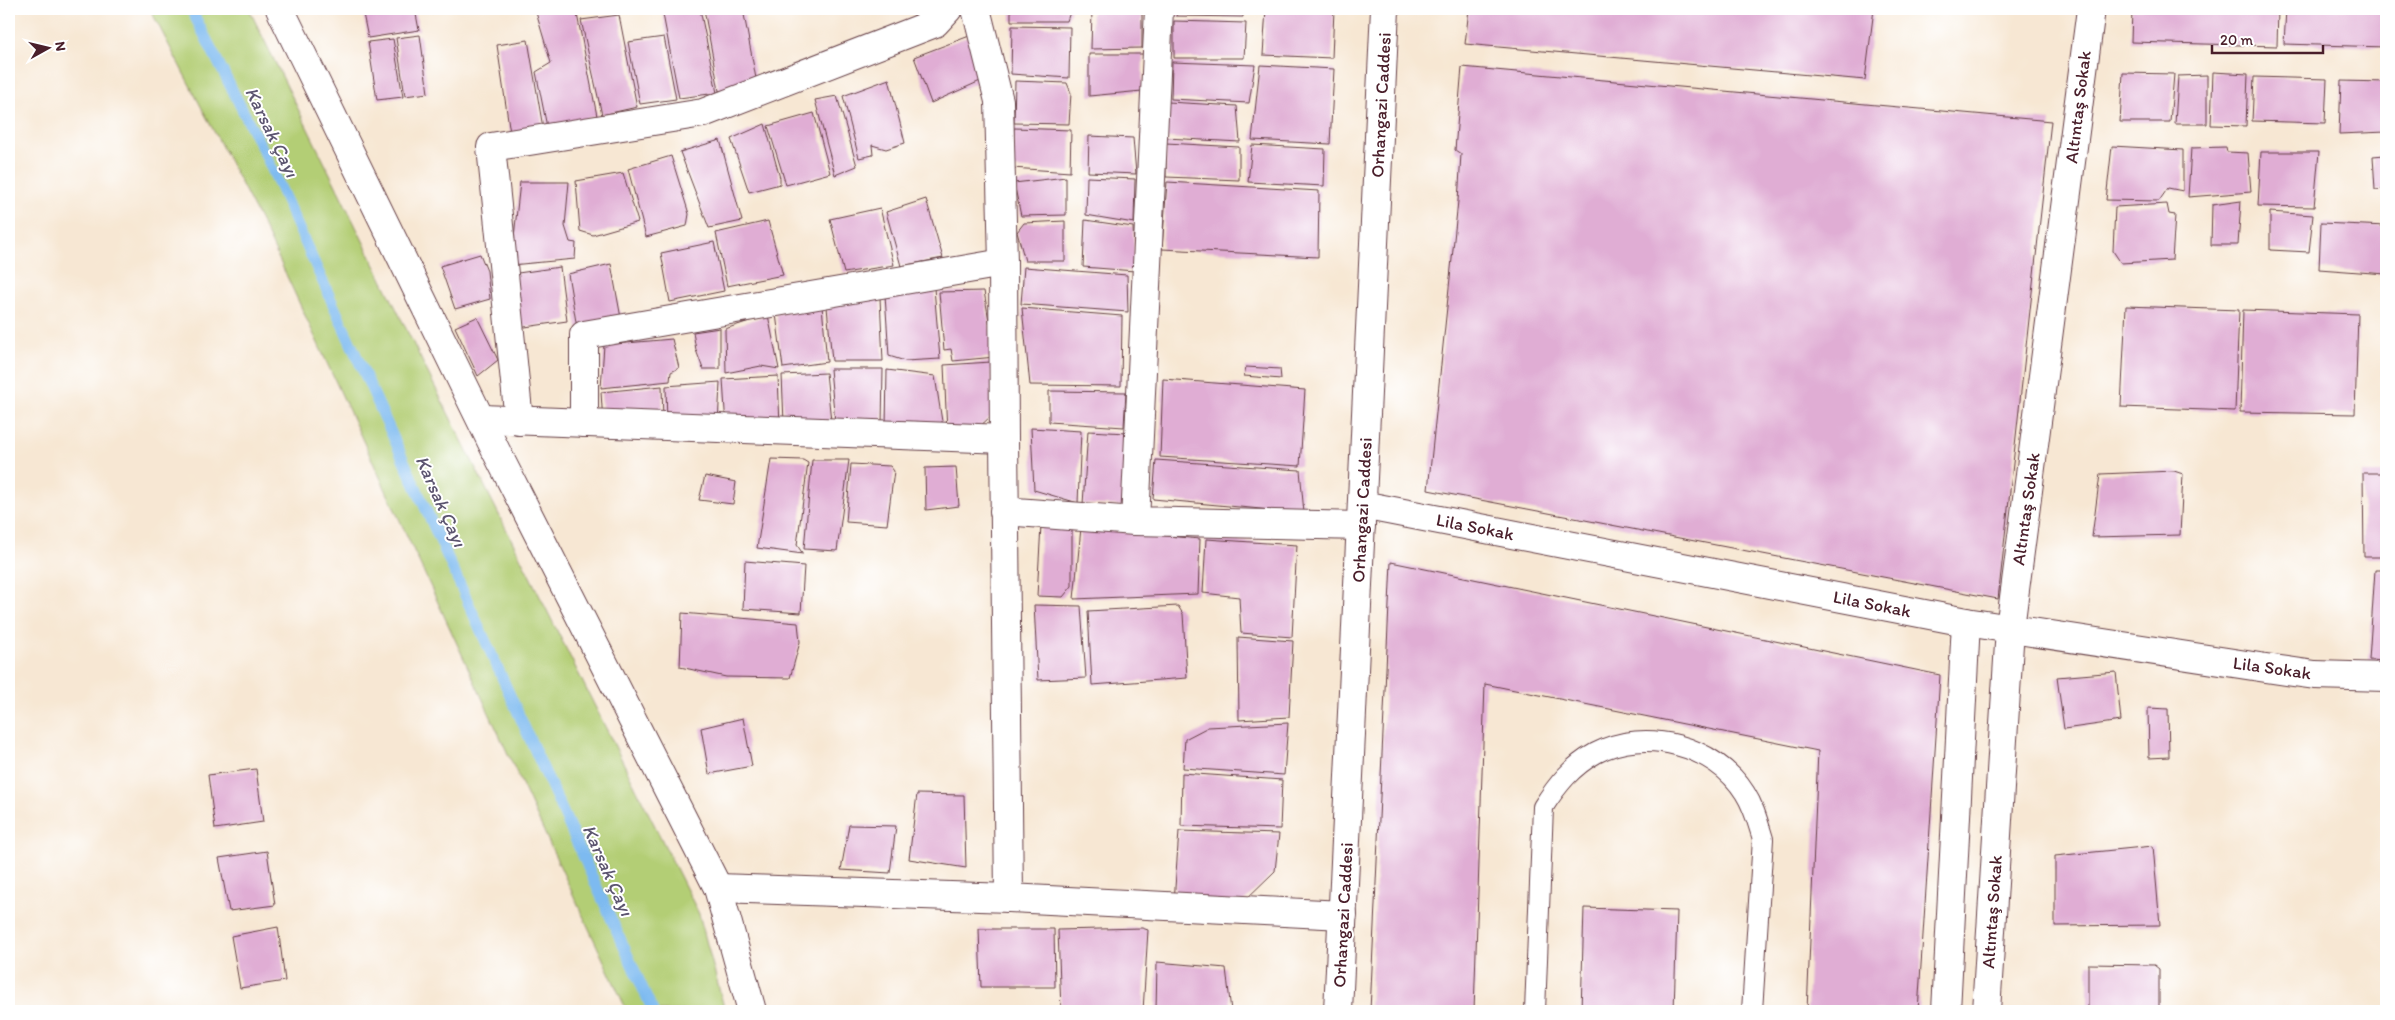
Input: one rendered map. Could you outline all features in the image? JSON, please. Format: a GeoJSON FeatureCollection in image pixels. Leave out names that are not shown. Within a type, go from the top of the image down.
{"type":"FeatureCollection","features":[{"type":"Feature","properties":{"kind":"street"},"geometry":{"type":"LineString","coordinates":[[280,9],[481,419],[718,888],[752,1011]]}},
{"type":"Feature","properties":{"kind":"street"},"geometry":{"type":"LineString","coordinates":[[519,421],[491,147],[703,113],[935,23],[948,9]]}},
{"type":"Feature","properties":{"kind":"street"},"geometry":{"type":"LineString","coordinates":[[976,9],[999,101],[1003,263],[1004,511],[1010,898]]}},
{"type":"Feature","properties":{"kind":"street"},"geometry":{"type":"LineString","coordinates":[[1134,521],[1159,9]]}},
{"type":"Feature","properties":{"kind":"street","name":"Orhangazi Caddesi"},"geometry":{"type":"LineString","coordinates":[[1338,1011],[1385,9]]}},
{"type":"Feature","properties":{"kind":"street","name":"Altıntaş Sokak"},"geometry":{"type":"LineString","coordinates":[[1986,1011],[2010,628],[2091,9]]}},
{"type":"Feature","properties":{"kind":"street"},"geometry":{"type":"LineString","coordinates":[[584,423],[584,336],[1003,263]]}},
{"type":"Feature","properties":{"kind":"street"},"geometry":{"type":"LineString","coordinates":[[481,419],[1004,439]]}},
{"type":"Feature","properties":{"kind":"street","name":"Lila Sokak"},"geometry":{"type":"LineString","coordinates":[[1004,511],[1134,521],[1362,515],[1966,622],[2276,669],[2315,674],[2386,677]]}},
{"type":"Feature","properties":{"kind":"street"},"geometry":{"type":"LineString","coordinates":[[1946,1011],[1966,622]]}},
{"type":"Feature","properties":{"kind":"street"},"geometry":{"type":"LineString","coordinates":[[718,888],[1010,898],[1343,915]]}},
{"type":"Feature","properties":{"kind":"lane"},"geometry":{"type":"LineString","coordinates":[[1535,1011],[1543,807],[1558,784],[1574,767],[1596,753],[1622,744],[1650,741],[1678,745],[1704,755],[1726,771],[1738,785],[1756,814],[1763,839],[1752,1011]]}},
{"type":"Feature","properties":{"kind":"green space"},"geometry":{"type":"Polygon","coordinates":[[[150,9],[249,9],[421,359],[699,914],[725,1011],[627,1011],[265,229],[150,9]]]}},
{"type":"Feature","properties":{"kind":"building"},"geometry":{"type":"Polygon","coordinates":[[[362,9],[415,9],[419,30],[368,38],[362,9]]]}},
{"type":"Feature","properties":{"kind":"building"},"geometry":{"type":"Polygon","coordinates":[[[535,9],[576,9],[597,116],[547,127],[536,72],[551,63],[535,9]]]}},
{"type":"Feature","properties":{"kind":"building"},"geometry":{"type":"Polygon","coordinates":[[[662,9],[700,9],[717,93],[679,98],[662,9]]]}},
{"type":"Feature","properties":{"kind":"building"},"geometry":{"type":"Polygon","coordinates":[[[704,9],[743,9],[757,84],[719,91],[704,9]]]}},
{"type":"Feature","properties":{"kind":"building"},"geometry":{"type":"Polygon","coordinates":[[[1011,9],[1071,9],[1067,21],[1011,21],[1011,9]]]}},
{"type":"Feature","properties":{"kind":"building"},"geometry":{"type":"Polygon","coordinates":[[[1092,9],[1142,11],[1142,48],[1091,49],[1092,9]]]}},
{"type":"Feature","properties":{"kind":"building"},"geometry":{"type":"Polygon","coordinates":[[[1177,9],[1243,9],[1243,17],[1176,16],[1177,9]]]}},
{"type":"Feature","properties":{"kind":"building"},"geometry":{"type":"Polygon","coordinates":[[[1266,9],[1334,9],[1332,58],[1263,55],[1266,9]]]}},
{"type":"Feature","properties":{"kind":"building"},"geometry":{"type":"Polygon","coordinates":[[[1469,9],[1874,9],[1865,80],[1465,44],[1469,9]]]}},
{"type":"Feature","properties":{"kind":"building"},"geometry":{"type":"Polygon","coordinates":[[[2132,9],[2278,9],[2277,46],[2131,42],[2132,9]]]}},
{"type":"Feature","properties":{"kind":"building"},"geometry":{"type":"Polygon","coordinates":[[[2286,9],[2386,9],[2386,47],[2284,44],[2286,9]]]}},
{"type":"Feature","properties":{"kind":"building"},"geometry":{"type":"Polygon","coordinates":[[[619,15],[637,107],[602,115],[581,20],[619,15]]]}},
{"type":"Feature","properties":{"kind":"building"},"geometry":{"type":"Polygon","coordinates":[[[1174,21],[1246,23],[1244,58],[1174,58],[1174,21]]]}},
{"type":"Feature","properties":{"kind":"building"},"geometry":{"type":"Polygon","coordinates":[[[1012,26],[1070,27],[1069,78],[1011,74],[1012,26]]]}},
{"type":"Feature","properties":{"kind":"building"},"geometry":{"type":"Polygon","coordinates":[[[420,35],[428,93],[405,96],[396,38],[420,35]]]}},
{"type":"Feature","properties":{"kind":"building"},"geometry":{"type":"Polygon","coordinates":[[[972,35],[987,78],[931,103],[914,57],[972,35]]]}},
{"type":"Feature","properties":{"kind":"building"},"geometry":{"type":"Polygon","coordinates":[[[664,37],[676,99],[640,104],[628,42],[664,37]]]}},
{"type":"Feature","properties":{"kind":"building"},"geometry":{"type":"Polygon","coordinates":[[[393,39],[403,97],[377,100],[368,42],[393,39]]]}},
{"type":"Feature","properties":{"kind":"building"},"geometry":{"type":"Polygon","coordinates":[[[528,40],[543,128],[510,133],[497,45],[528,40]]]}},
{"type":"Feature","properties":{"kind":"building"},"geometry":{"type":"Polygon","coordinates":[[[1089,54],[1143,54],[1142,91],[1089,96],[1089,54]]]}},
{"type":"Feature","properties":{"kind":"building"},"geometry":{"type":"Polygon","coordinates":[[[1172,62],[1255,65],[1249,103],[1171,99],[1172,62]]]}},
{"type":"Feature","properties":{"kind":"building"},"geometry":{"type":"Polygon","coordinates":[[[1260,65],[1334,69],[1330,144],[1252,140],[1260,65]]]}},
{"type":"Feature","properties":{"kind":"building"},"geometry":{"type":"Polygon","coordinates":[[[1462,67],[2051,121],[1998,599],[1428,490],[1458,201],[1461,154],[1455,150],[1462,67]]]}},
{"type":"Feature","properties":{"kind":"building"},"geometry":{"type":"Polygon","coordinates":[[[2213,72],[2248,74],[2246,126],[2211,125],[2213,72]]]}},
{"type":"Feature","properties":{"kind":"building"},"geometry":{"type":"Polygon","coordinates":[[[2123,73],[2174,74],[2170,122],[2120,122],[2123,73]]]}},
{"type":"Feature","properties":{"kind":"building"},"geometry":{"type":"Polygon","coordinates":[[[2207,75],[2207,124],[2175,124],[2178,76],[2207,75]]]}},
{"type":"Feature","properties":{"kind":"building"},"geometry":{"type":"Polygon","coordinates":[[[2254,77],[2327,79],[2325,123],[2252,121],[2254,77]]]}},
{"type":"Feature","properties":{"kind":"building"},"geometry":{"type":"Polygon","coordinates":[[[889,79],[905,143],[886,149],[872,145],[873,155],[859,158],[843,96],[889,79]]]}},
{"type":"Feature","properties":{"kind":"building"},"geometry":{"type":"Polygon","coordinates":[[[1015,81],[1067,83],[1071,93],[1069,124],[1014,123],[1015,81]]]}},
{"type":"Feature","properties":{"kind":"building"},"geometry":{"type":"Polygon","coordinates":[[[2341,81],[2386,82],[2386,132],[2339,134],[2341,81]]]}},
{"type":"Feature","properties":{"kind":"building"},"geometry":{"type":"Polygon","coordinates":[[[837,96],[857,166],[835,175],[815,100],[837,96]]]}},
{"type":"Feature","properties":{"kind":"building"},"geometry":{"type":"Polygon","coordinates":[[[1168,102],[1237,106],[1240,142],[1166,138],[1168,102]]]}},
{"type":"Feature","properties":{"kind":"building"},"geometry":{"type":"Polygon","coordinates":[[[814,113],[830,173],[786,185],[768,126],[814,113]]]}},
{"type":"Feature","properties":{"kind":"building"},"geometry":{"type":"Polygon","coordinates":[[[765,124],[780,184],[749,192],[731,139],[765,124]]]}},
{"type":"Feature","properties":{"kind":"building"},"geometry":{"type":"Polygon","coordinates":[[[1014,128],[1071,130],[1070,172],[1012,168],[1014,128]]]}},
{"type":"Feature","properties":{"kind":"building"},"geometry":{"type":"Polygon","coordinates":[[[1089,136],[1133,138],[1136,174],[1088,172],[1089,136]]]}},
{"type":"Feature","properties":{"kind":"building"},"geometry":{"type":"Polygon","coordinates":[[[720,140],[742,221],[709,228],[680,152],[720,140]]]}},
{"type":"Feature","properties":{"kind":"building"},"geometry":{"type":"Polygon","coordinates":[[[1166,143],[1239,147],[1239,180],[1166,177],[1166,143]]]}},
{"type":"Feature","properties":{"kind":"building"},"geometry":{"type":"Polygon","coordinates":[[[1252,145],[1325,149],[1324,186],[1248,182],[1252,145]]]}},
{"type":"Feature","properties":{"kind":"building"},"geometry":{"type":"Polygon","coordinates":[[[2112,146],[2183,150],[2183,191],[2168,188],[2159,201],[2106,200],[2112,146]]]}},
{"type":"Feature","properties":{"kind":"building"},"geometry":{"type":"Polygon","coordinates":[[[2226,147],[2227,152],[2248,153],[2251,192],[2188,197],[2191,148],[2226,147]]]}},
{"type":"Feature","properties":{"kind":"building"},"geometry":{"type":"Polygon","coordinates":[[[2261,152],[2319,152],[2314,207],[2258,206],[2261,152]]]}},
{"type":"Feature","properties":{"kind":"building"},"geometry":{"type":"Polygon","coordinates":[[[2385,155],[2385,189],[2375,190],[2373,156],[2385,155]]]}},
{"type":"Feature","properties":{"kind":"building"},"geometry":{"type":"Polygon","coordinates":[[[671,156],[689,214],[687,226],[646,237],[628,169],[671,156]]]}},
{"type":"Feature","properties":{"kind":"building"},"geometry":{"type":"Polygon","coordinates":[[[623,173],[638,222],[593,235],[580,231],[576,181],[623,173]]]}},
{"type":"Feature","properties":{"kind":"building"},"geometry":{"type":"Polygon","coordinates":[[[1066,177],[1066,215],[1021,216],[1014,183],[1066,177]]]}},
{"type":"Feature","properties":{"kind":"building"},"geometry":{"type":"Polygon","coordinates":[[[1087,177],[1135,179],[1134,223],[1086,215],[1087,177]]]}},
{"type":"Feature","properties":{"kind":"building"},"geometry":{"type":"Polygon","coordinates":[[[520,182],[569,182],[565,226],[570,242],[576,243],[575,259],[511,265],[520,182]]]}},
{"type":"Feature","properties":{"kind":"building"},"geometry":{"type":"Polygon","coordinates":[[[1167,182],[1319,191],[1318,257],[1162,249],[1167,182]]]}},
{"type":"Feature","properties":{"kind":"building"},"geometry":{"type":"Polygon","coordinates":[[[926,199],[943,258],[901,266],[886,212],[926,199]]]}},
{"type":"Feature","properties":{"kind":"building"},"geometry":{"type":"Polygon","coordinates":[[[2241,201],[2238,245],[2211,245],[2212,205],[2241,201]]]}},
{"type":"Feature","properties":{"kind":"building"},"geometry":{"type":"Polygon","coordinates":[[[2167,204],[2169,214],[2175,215],[2172,260],[2121,263],[2113,251],[2115,207],[2167,204]]]}},
{"type":"Feature","properties":{"kind":"building"},"geometry":{"type":"Polygon","coordinates":[[[880,208],[894,265],[844,273],[830,219],[880,208]]]}},
{"type":"Feature","properties":{"kind":"building"},"geometry":{"type":"Polygon","coordinates":[[[2270,212],[2313,215],[2309,252],[2270,250],[2270,212]]]}},
{"type":"Feature","properties":{"kind":"building"},"geometry":{"type":"Polygon","coordinates":[[[1085,220],[1133,227],[1135,271],[1083,267],[1085,220]]]}},
{"type":"Feature","properties":{"kind":"building"},"geometry":{"type":"Polygon","coordinates":[[[768,221],[783,275],[727,286],[716,233],[768,221]]]}},
{"type":"Feature","properties":{"kind":"building"},"geometry":{"type":"Polygon","coordinates":[[[1065,221],[1065,261],[1025,261],[1017,232],[1024,223],[1065,221]]]}},
{"type":"Feature","properties":{"kind":"building"},"geometry":{"type":"Polygon","coordinates":[[[2321,223],[2386,226],[2386,274],[2319,269],[2321,223]]]}},
{"type":"Feature","properties":{"kind":"building"},"geometry":{"type":"Polygon","coordinates":[[[714,242],[724,291],[670,302],[661,253],[714,242]]]}},
{"type":"Feature","properties":{"kind":"building"},"geometry":{"type":"Polygon","coordinates":[[[480,254],[487,271],[490,299],[455,309],[440,266],[480,254]]]}},
{"type":"Feature","properties":{"kind":"building"},"geometry":{"type":"Polygon","coordinates":[[[611,264],[621,318],[577,328],[568,274],[611,264]]]}},
{"type":"Feature","properties":{"kind":"building"},"geometry":{"type":"Polygon","coordinates":[[[560,267],[567,321],[518,328],[511,274],[560,267]]]}},
{"type":"Feature","properties":{"kind":"building"},"geometry":{"type":"Polygon","coordinates":[[[1024,267],[1127,275],[1128,312],[1021,304],[1024,267]]]}},
{"type":"Feature","properties":{"kind":"building"},"geometry":{"type":"Polygon","coordinates":[[[934,288],[940,359],[905,361],[889,356],[885,295],[934,288]]]}},
{"type":"Feature","properties":{"kind":"building"},"geometry":{"type":"Polygon","coordinates":[[[984,291],[995,357],[953,361],[951,349],[944,350],[939,292],[984,291]]]}},
{"type":"Feature","properties":{"kind":"building"},"geometry":{"type":"Polygon","coordinates":[[[880,298],[883,361],[832,361],[827,307],[880,298]]]}},
{"type":"Feature","properties":{"kind":"building"},"geometry":{"type":"Polygon","coordinates":[[[822,306],[827,362],[783,368],[776,314],[822,306]]]}},
{"type":"Feature","properties":{"kind":"building"},"geometry":{"type":"Polygon","coordinates":[[[2126,306],[2239,310],[2235,411],[2121,407],[2126,306]]]}},
{"type":"Feature","properties":{"kind":"building"},"geometry":{"type":"Polygon","coordinates":[[[1022,308],[1122,316],[1121,386],[1030,385],[1022,308]]]}},
{"type":"Feature","properties":{"kind":"building"},"geometry":{"type":"Polygon","coordinates":[[[2243,310],[2358,314],[2355,414],[2240,412],[2243,310]]]}},
{"type":"Feature","properties":{"kind":"building"},"geometry":{"type":"Polygon","coordinates":[[[768,315],[779,369],[761,366],[726,373],[725,329],[768,315]]]}},
{"type":"Feature","properties":{"kind":"building"},"geometry":{"type":"Polygon","coordinates":[[[477,317],[498,360],[478,376],[455,327],[477,317]]]}},
{"type":"Feature","properties":{"kind":"building"},"geometry":{"type":"Polygon","coordinates":[[[720,328],[720,369],[703,369],[696,350],[693,332],[720,328]]]}},
{"type":"Feature","properties":{"kind":"building"},"geometry":{"type":"Polygon","coordinates":[[[672,339],[679,368],[671,372],[670,381],[601,388],[604,345],[672,339]]]}},
{"type":"Feature","properties":{"kind":"building"},"geometry":{"type":"Polygon","coordinates":[[[991,362],[992,415],[975,431],[947,432],[944,365],[991,362]]]}},
{"type":"Feature","properties":{"kind":"building"},"geometry":{"type":"Polygon","coordinates":[[[1246,367],[1280,369],[1281,379],[1244,376],[1246,367]]]}},
{"type":"Feature","properties":{"kind":"building"},"geometry":{"type":"Polygon","coordinates":[[[830,369],[883,369],[882,425],[835,422],[830,369]]]}},
{"type":"Feature","properties":{"kind":"building"},"geometry":{"type":"Polygon","coordinates":[[[887,370],[935,376],[943,428],[886,427],[887,370]]]}},
{"type":"Feature","properties":{"kind":"building"},"geometry":{"type":"Polygon","coordinates":[[[826,373],[831,421],[784,423],[782,375],[826,373]]]}},
{"type":"Feature","properties":{"kind":"building"},"geometry":{"type":"Polygon","coordinates":[[[778,376],[780,426],[726,427],[723,379],[778,376]]]}},
{"type":"Feature","properties":{"kind":"building"},"geometry":{"type":"Polygon","coordinates":[[[1163,379],[1305,390],[1300,466],[1160,457],[1163,379]]]}},
{"type":"Feature","properties":{"kind":"building"},"geometry":{"type":"Polygon","coordinates":[[[720,382],[718,426],[667,424],[666,386],[720,382]]]}},
{"type":"Feature","properties":{"kind":"building"},"geometry":{"type":"Polygon","coordinates":[[[662,386],[663,421],[603,423],[601,392],[662,386]]]}},
{"type":"Feature","properties":{"kind":"building"},"geometry":{"type":"Polygon","coordinates":[[[1049,391],[1126,392],[1124,427],[1049,422],[1049,391]]]}},
{"type":"Feature","properties":{"kind":"building"},"geometry":{"type":"Polygon","coordinates":[[[1031,428],[1081,431],[1078,503],[1034,490],[1031,428]]]}},
{"type":"Feature","properties":{"kind":"building"},"geometry":{"type":"Polygon","coordinates":[[[1088,431],[1127,433],[1126,506],[1083,504],[1088,431]]]}},
{"type":"Feature","properties":{"kind":"building"},"geometry":{"type":"Polygon","coordinates":[[[771,459],[803,460],[808,463],[797,545],[803,554],[757,548],[771,459]]]}},
{"type":"Feature","properties":{"kind":"building"},"geometry":{"type":"Polygon","coordinates":[[[812,460],[849,460],[837,551],[804,549],[812,460]]]}},
{"type":"Feature","properties":{"kind":"building"},"geometry":{"type":"Polygon","coordinates":[[[1156,460],[1300,470],[1304,513],[1153,499],[1156,460]]]}},
{"type":"Feature","properties":{"kind":"building"},"geometry":{"type":"Polygon","coordinates":[[[851,464],[890,466],[894,471],[887,525],[846,522],[851,464]]]}},
{"type":"Feature","properties":{"kind":"building"},"geometry":{"type":"Polygon","coordinates":[[[956,467],[959,506],[926,510],[925,468],[956,467]]]}},
{"type":"Feature","properties":{"kind":"building"},"geometry":{"type":"Polygon","coordinates":[[[2174,471],[2183,474],[2180,535],[2092,537],[2100,474],[2174,471]]]}},
{"type":"Feature","properties":{"kind":"building"},"geometry":{"type":"Polygon","coordinates":[[[2363,473],[2386,473],[2386,557],[2364,557],[2363,473]]]}},
{"type":"Feature","properties":{"kind":"building"},"geometry":{"type":"Polygon","coordinates":[[[705,476],[736,482],[733,504],[699,500],[705,476]]]}},
{"type":"Feature","properties":{"kind":"building"},"geometry":{"type":"Polygon","coordinates":[[[1041,525],[1072,528],[1072,586],[1063,597],[1037,596],[1041,525]]]}},
{"type":"Feature","properties":{"kind":"building"},"geometry":{"type":"Polygon","coordinates":[[[1081,528],[1200,539],[1198,594],[1074,599],[1081,528]]]}},
{"type":"Feature","properties":{"kind":"building"},"geometry":{"type":"Polygon","coordinates":[[[1206,539],[1297,545],[1292,637],[1241,633],[1239,597],[1203,593],[1206,539]]]}},
{"type":"Feature","properties":{"kind":"building"},"geometry":{"type":"Polygon","coordinates":[[[745,561],[804,566],[801,613],[743,609],[745,561]]]}},
{"type":"Feature","properties":{"kind":"building"},"geometry":{"type":"Polygon","coordinates":[[[1391,562],[1940,675],[1918,1011],[1807,1011],[1818,751],[1485,684],[1474,1011],[1370,1011],[1391,562]]]}},
{"type":"Feature","properties":{"kind":"building"},"geometry":{"type":"Polygon","coordinates":[[[2375,570],[2386,570],[2386,661],[2369,660],[2375,570]]]}},
{"type":"Feature","properties":{"kind":"building"},"geometry":{"type":"Polygon","coordinates":[[[1034,605],[1081,606],[1086,678],[1038,680],[1034,605]]]}},
{"type":"Feature","properties":{"kind":"building"},"geometry":{"type":"Polygon","coordinates":[[[1178,606],[1183,614],[1187,678],[1092,685],[1088,611],[1178,606]]]}},
{"type":"Feature","properties":{"kind":"building"},"geometry":{"type":"Polygon","coordinates":[[[682,613],[798,623],[800,642],[790,678],[726,677],[680,667],[682,613]]]}},
{"type":"Feature","properties":{"kind":"building"},"geometry":{"type":"Polygon","coordinates":[[[1238,637],[1293,641],[1289,717],[1239,720],[1238,637]]]}},
{"type":"Feature","properties":{"kind":"building"},"geometry":{"type":"Polygon","coordinates":[[[2116,672],[2121,721],[2064,729],[2057,677],[2116,672]]]}},
{"type":"Feature","properties":{"kind":"building"},"geometry":{"type":"Polygon","coordinates":[[[2148,708],[2168,709],[2169,757],[2149,758],[2148,708]]]}},
{"type":"Feature","properties":{"kind":"building"},"geometry":{"type":"Polygon","coordinates":[[[743,718],[752,766],[709,774],[701,728],[743,718]]]}},
{"type":"Feature","properties":{"kind":"building"},"geometry":{"type":"Polygon","coordinates":[[[1288,723],[1284,775],[1183,768],[1185,739],[1208,727],[1288,723]]]}},
{"type":"Feature","properties":{"kind":"building"},"geometry":{"type":"Polygon","coordinates":[[[256,769],[263,822],[215,829],[208,775],[256,769]]]}},
{"type":"Feature","properties":{"kind":"building"},"geometry":{"type":"Polygon","coordinates":[[[1182,773],[1282,780],[1280,829],[1181,826],[1182,773]]]}},
{"type":"Feature","properties":{"kind":"building"},"geometry":{"type":"Polygon","coordinates":[[[917,794],[964,795],[966,868],[909,859],[917,794]]]}},
{"type":"Feature","properties":{"kind":"building"},"geometry":{"type":"Polygon","coordinates":[[[849,825],[896,826],[890,873],[841,870],[849,825]]]}},
{"type":"Feature","properties":{"kind":"building"},"geometry":{"type":"Polygon","coordinates":[[[1179,831],[1279,834],[1275,871],[1241,904],[1174,902],[1179,831]]]}},
{"type":"Feature","properties":{"kind":"building"},"geometry":{"type":"Polygon","coordinates":[[[2153,846],[2160,925],[2055,926],[2055,856],[2153,846]]]}},
{"type":"Feature","properties":{"kind":"building"},"geometry":{"type":"Polygon","coordinates":[[[267,851],[275,905],[229,911],[219,858],[267,851]]]}},
{"type":"Feature","properties":{"kind":"building"},"geometry":{"type":"Polygon","coordinates":[[[1584,908],[1677,911],[1674,1011],[1581,1011],[1584,908]]]}},
{"type":"Feature","properties":{"kind":"building"},"geometry":{"type":"Polygon","coordinates":[[[278,927],[285,981],[240,988],[231,936],[278,927]]]}},
{"type":"Feature","properties":{"kind":"building"},"geometry":{"type":"Polygon","coordinates":[[[1142,928],[1148,930],[1143,1011],[1061,1011],[1058,930],[1142,928]]]}},
{"type":"Feature","properties":{"kind":"building"},"geometry":{"type":"Polygon","coordinates":[[[979,929],[1054,929],[1055,987],[981,987],[979,929]]]}},
{"type":"Feature","properties":{"kind":"building"},"geometry":{"type":"Polygon","coordinates":[[[1157,962],[1226,968],[1231,1011],[1156,1011],[1157,962]]]}},
{"type":"Feature","properties":{"kind":"building"},"geometry":{"type":"Polygon","coordinates":[[[2088,964],[2154,965],[2159,969],[2159,1011],[2088,1011],[2088,964]]]}},
{"type":"Feature","properties":{"kind":"waterway","name":"Karsak Çayı"},"geometry":{"type":"LineString","coordinates":[[191,9],[266,156],[653,1011]]}}]}
